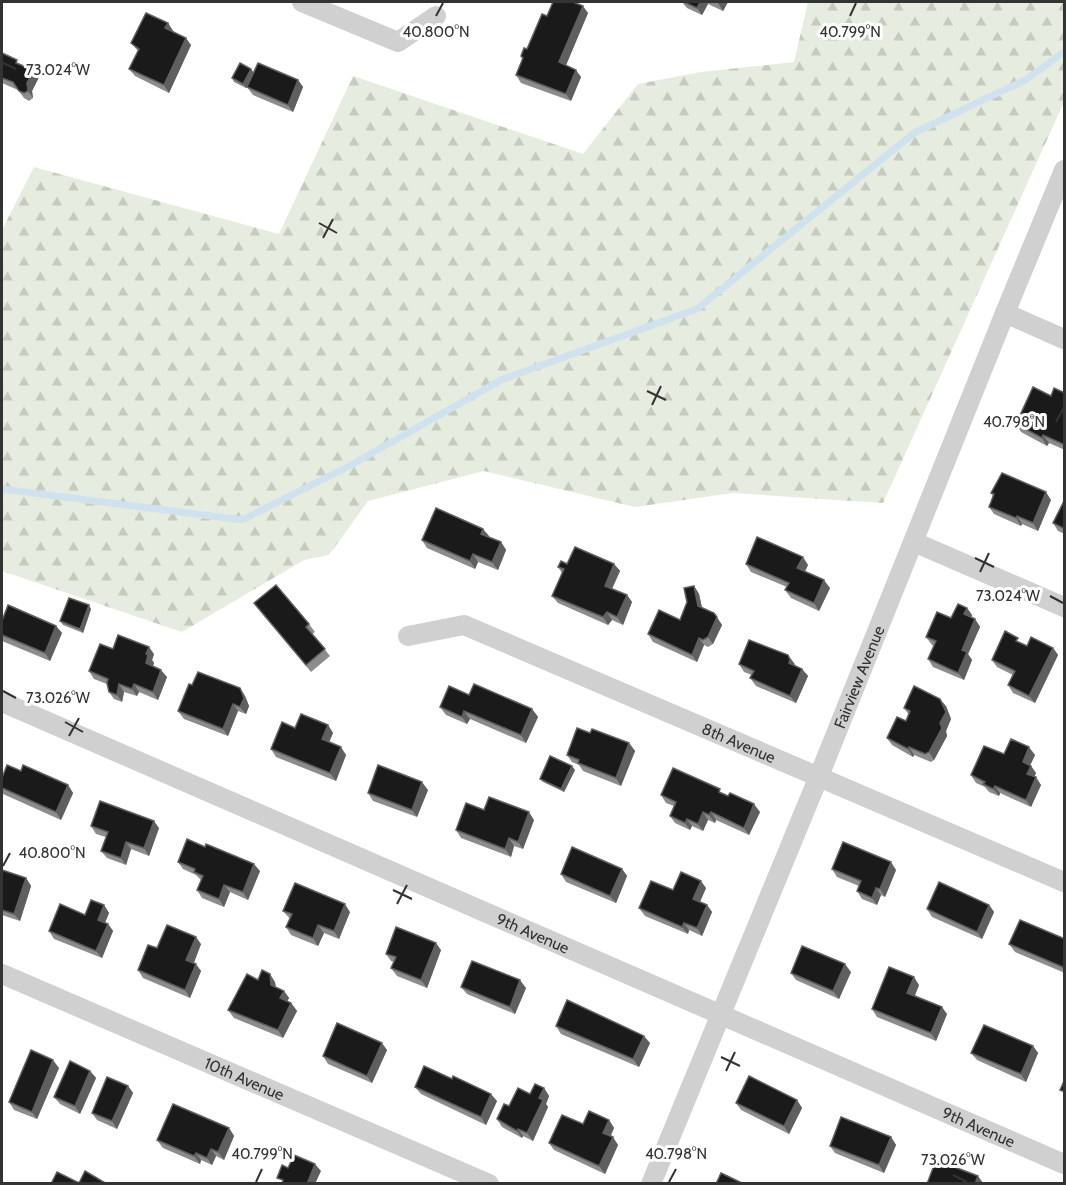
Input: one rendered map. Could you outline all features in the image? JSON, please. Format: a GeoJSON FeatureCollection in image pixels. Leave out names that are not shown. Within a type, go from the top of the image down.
{"type":"FeatureCollection","features":[{"type":"Feature","properties":{"kind":"street"},"geometry":{"type":"LineString","coordinates":[[302,2],[398,42],[436,16]]}},
{"type":"Feature","properties":{"kind":"street","name":"Fairview Avenue"},"geometry":{"type":"LineString","coordinates":[[651,1184],[1065,170]]}},
{"type":"Feature","properties":{"kind":"street"},"geometry":{"type":"LineString","coordinates":[[1005,313],[1065,339]]}},
{"type":"Feature","properties":{"kind":"street"},"geometry":{"type":"LineString","coordinates":[[914,542],[1065,607]]}},
{"type":"Feature","properties":{"kind":"street","name":"8th Avenue"},"geometry":{"type":"LineString","coordinates":[[408,636],[464,625],[1065,882]]}},
{"type":"Feature","properties":{"kind":"street","name":"9th Avenue"},"geometry":{"type":"LineString","coordinates":[[2,702],[1065,1164]]}},
{"type":"Feature","properties":{"kind":"street","name":"10th Avenue"},"geometry":{"type":"LineString","coordinates":[[2,974],[489,1184]]}},
{"type":"Feature","properties":{"kind":"green space"},"geometry":{"type":"Polygon","coordinates":[[[808,2],[1064,2],[1064,102],[883,503],[733,493],[635,507],[484,471],[368,501],[329,555],[304,560],[182,632],[2,571],[2,230],[34,167],[279,234],[353,76],[583,154],[638,84],[701,72],[794,62],[808,2]]]}},
{"type":"Feature","properties":{"kind":"building"},"geometry":{"type":"Polygon","coordinates":[[[553,2],[573,2],[583,6],[559,62],[576,70],[566,94],[516,75],[523,58],[521,56],[524,48],[527,49],[542,14],[547,16],[553,2]]]}},
{"type":"Feature","properties":{"kind":"building"},"geometry":{"type":"Polygon","coordinates":[[[684,2],[700,2],[697,8],[684,2]]]}},
{"type":"Feature","properties":{"kind":"building"},"geometry":{"type":"Polygon","coordinates":[[[146,13],[168,23],[165,28],[186,38],[164,85],[129,69],[139,49],[131,43],[146,13]]]}},
{"type":"Feature","properties":{"kind":"building"},"geometry":{"type":"Polygon","coordinates":[[[2,53],[17,60],[16,63],[34,70],[27,83],[28,91],[24,93],[19,91],[13,82],[2,78],[2,53]]]}},
{"type":"Feature","properties":{"kind":"building"},"geometry":{"type":"Polygon","coordinates":[[[240,63],[251,69],[243,84],[232,78],[240,63]]]}},
{"type":"Feature","properties":{"kind":"building"},"geometry":{"type":"Polygon","coordinates":[[[258,63],[298,80],[288,105],[247,87],[258,63]]]}},
{"type":"Feature","properties":{"kind":"building"},"geometry":{"type":"Polygon","coordinates":[[[1033,387],[1051,396],[1054,388],[1065,393],[1065,445],[1043,435],[1042,438],[1016,424],[1033,387]]]}},
{"type":"Feature","properties":{"kind":"building"},"geometry":{"type":"Polygon","coordinates":[[[1002,473],[1046,492],[1033,523],[989,507],[994,494],[991,493],[1002,473]]]}},
{"type":"Feature","properties":{"kind":"building"},"geometry":{"type":"Polygon","coordinates":[[[1063,503],[1065,504],[1065,529],[1053,523],[1063,503]]]}},
{"type":"Feature","properties":{"kind":"building"},"geometry":{"type":"Polygon","coordinates":[[[436,508],[483,529],[481,534],[501,542],[492,562],[473,554],[470,561],[422,540],[436,508]]]}},
{"type":"Feature","properties":{"kind":"building"},"geometry":{"type":"Polygon","coordinates":[[[757,537],[803,557],[797,568],[824,580],[814,603],[785,590],[789,583],[746,564],[757,537]]]}},
{"type":"Feature","properties":{"kind":"building"},"geometry":{"type":"Polygon","coordinates":[[[575,547],[614,564],[605,586],[627,595],[617,617],[607,612],[603,617],[552,596],[564,569],[558,567],[561,561],[567,564],[575,547]]]}},
{"type":"Feature","properties":{"kind":"building"},"geometry":{"type":"Polygon","coordinates":[[[276,585],[309,624],[306,627],[325,649],[306,665],[254,603],[276,585]]]}},
{"type":"Feature","properties":{"kind":"building"},"geometry":{"type":"Polygon","coordinates":[[[694,586],[698,606],[714,613],[717,617],[708,637],[703,640],[699,638],[692,655],[648,634],[659,610],[680,620],[687,602],[684,588],[694,586]]]}},
{"type":"Feature","properties":{"kind":"building"},"geometry":{"type":"Polygon","coordinates":[[[69,598],[89,605],[80,629],[60,621],[69,598]]]}},
{"type":"Feature","properties":{"kind":"building"},"geometry":{"type":"Polygon","coordinates":[[[958,604],[967,608],[964,614],[975,619],[962,650],[967,652],[958,673],[928,659],[936,641],[926,637],[937,612],[951,618],[958,604]]]}},
{"type":"Feature","properties":{"kind":"building"},"geometry":{"type":"Polygon","coordinates":[[[8,605],[56,626],[45,653],[2,635],[2,621],[8,605]]]}},
{"type":"Feature","properties":{"kind":"building"},"geometry":{"type":"Polygon","coordinates":[[[1005,631],[1018,638],[1016,641],[1027,646],[1031,637],[1053,648],[1029,696],[1008,685],[1015,671],[992,660],[1005,631]]]}},
{"type":"Feature","properties":{"kind":"building"},"geometry":{"type":"Polygon","coordinates":[[[118,635],[149,647],[146,663],[161,670],[153,692],[134,684],[132,689],[119,684],[117,695],[109,692],[108,679],[89,671],[100,644],[113,649],[118,635]]]}},
{"type":"Feature","properties":{"kind":"building"},"geometry":{"type":"Polygon","coordinates":[[[749,640],[788,655],[789,663],[802,669],[790,696],[750,678],[754,671],[739,664],[749,640]]]}},
{"type":"Feature","properties":{"kind":"building"},"geometry":{"type":"Polygon","coordinates":[[[198,672],[240,688],[244,698],[240,707],[233,704],[223,729],[178,711],[189,684],[192,685],[198,672]]]}},
{"type":"Feature","properties":{"kind":"building"},"geometry":{"type":"Polygon","coordinates":[[[474,684],[532,709],[521,735],[464,711],[462,717],[440,707],[449,686],[469,695],[474,684]]]}},
{"type":"Feature","properties":{"kind":"building"},"geometry":{"type":"Polygon","coordinates":[[[914,686],[940,699],[946,712],[940,723],[942,728],[929,752],[925,754],[909,747],[908,749],[887,738],[897,717],[906,721],[910,711],[904,708],[914,686]]]}},
{"type":"Feature","properties":{"kind":"building"},"geometry":{"type":"Polygon","coordinates":[[[301,714],[328,725],[322,739],[341,747],[330,773],[271,749],[282,722],[295,728],[301,714]]]}},
{"type":"Feature","properties":{"kind":"building"},"geometry":{"type":"Polygon","coordinates":[[[577,728],[590,733],[592,729],[629,743],[616,778],[578,763],[579,760],[567,755],[577,728]]]}},
{"type":"Feature","properties":{"kind":"building"},"geometry":{"type":"Polygon","coordinates":[[[1011,739],[1029,747],[1023,762],[1031,766],[1027,774],[1036,777],[1026,800],[995,786],[993,789],[971,775],[984,746],[1004,754],[1011,739]]]}},
{"type":"Feature","properties":{"kind":"building"},"geometry":{"type":"Polygon","coordinates":[[[550,756],[572,766],[561,789],[540,779],[550,756]]]}},
{"type":"Feature","properties":{"kind":"building"},"geometry":{"type":"Polygon","coordinates":[[[7,765],[21,771],[23,765],[68,785],[56,812],[2,788],[2,778],[7,765]]]}},
{"type":"Feature","properties":{"kind":"building"},"geometry":{"type":"Polygon","coordinates":[[[378,765],[422,782],[412,810],[368,793],[378,765]]]}},
{"type":"Feature","properties":{"kind":"building"},"geometry":{"type":"Polygon","coordinates":[[[673,768],[720,789],[719,792],[728,796],[730,793],[754,804],[744,828],[711,812],[709,815],[703,812],[698,824],[687,819],[685,823],[670,816],[676,802],[661,795],[673,768]]]}},
{"type":"Feature","properties":{"kind":"building"},"geometry":{"type":"Polygon","coordinates":[[[489,797],[529,812],[518,842],[509,838],[505,849],[456,830],[466,803],[484,810],[489,797]]]}},
{"type":"Feature","properties":{"kind":"building"},"geometry":{"type":"Polygon","coordinates":[[[100,801],[154,821],[144,848],[126,842],[121,858],[101,851],[108,832],[91,826],[100,801]]]}},
{"type":"Feature","properties":{"kind":"building"},"geometry":{"type":"Polygon","coordinates":[[[187,839],[205,847],[206,844],[254,864],[243,892],[224,885],[219,899],[197,890],[203,876],[194,872],[195,869],[178,862],[187,839]]]}},
{"type":"Feature","properties":{"kind":"building"},"geometry":{"type":"Polygon","coordinates":[[[843,842],[891,862],[880,889],[876,888],[872,898],[857,891],[861,881],[832,869],[843,842]]]}},
{"type":"Feature","properties":{"kind":"building"},"geometry":{"type":"Polygon","coordinates":[[[572,847],[622,869],[610,896],[561,874],[572,847]]]}},
{"type":"Feature","properties":{"kind":"building"},"geometry":{"type":"Polygon","coordinates":[[[2,870],[26,878],[14,914],[2,910],[2,870]]]}},
{"type":"Feature","properties":{"kind":"building"},"geometry":{"type":"Polygon","coordinates":[[[681,872],[701,881],[693,899],[707,905],[697,928],[684,923],[682,927],[639,908],[651,881],[673,890],[681,872]]]}},
{"type":"Feature","properties":{"kind":"building"},"geometry":{"type":"Polygon","coordinates":[[[939,882],[989,905],[977,932],[927,909],[939,882]]]}},
{"type":"Feature","properties":{"kind":"building"},"geometry":{"type":"Polygon","coordinates":[[[295,883],[345,904],[334,931],[318,925],[313,938],[286,927],[292,914],[283,911],[295,883]]]}},
{"type":"Feature","properties":{"kind":"building"},"geometry":{"type":"Polygon","coordinates":[[[91,900],[104,905],[98,920],[108,924],[96,951],[49,931],[60,904],[85,915],[91,900]]]}},
{"type":"Feature","properties":{"kind":"building"},"geometry":{"type":"Polygon","coordinates":[[[1020,920],[1065,939],[1065,968],[1009,944],[1020,920]]]}},
{"type":"Feature","properties":{"kind":"building"},"geometry":{"type":"Polygon","coordinates":[[[167,925],[196,937],[186,960],[196,964],[185,990],[138,970],[148,945],[157,948],[167,925]]]}},
{"type":"Feature","properties":{"kind":"building"},"geometry":{"type":"Polygon","coordinates":[[[396,927],[436,943],[421,980],[391,968],[396,957],[386,954],[396,927]]]}},
{"type":"Feature","properties":{"kind":"building"},"geometry":{"type":"Polygon","coordinates":[[[802,946],[845,964],[833,991],[791,973],[802,946]]]}},
{"type":"Feature","properties":{"kind":"building"},"geometry":{"type":"Polygon","coordinates":[[[472,961],[520,980],[510,1007],[461,987],[472,961]]]}},
{"type":"Feature","properties":{"kind":"building"},"geometry":{"type":"Polygon","coordinates":[[[889,967],[914,977],[907,993],[942,1007],[931,1033],[872,1009],[889,967]]]}},
{"type":"Feature","properties":{"kind":"building"},"geometry":{"type":"Polygon","coordinates":[[[262,970],[270,974],[271,985],[284,991],[280,998],[291,1003],[278,1030],[228,1010],[247,974],[258,980],[262,970]]]}},
{"type":"Feature","properties":{"kind":"building"},"geometry":{"type":"Polygon","coordinates":[[[567,1000],[644,1036],[633,1059],[556,1026],[567,1000]]]}},
{"type":"Feature","properties":{"kind":"building"},"geometry":{"type":"Polygon","coordinates":[[[337,1023],[382,1043],[367,1076],[323,1056],[337,1023]]]}},
{"type":"Feature","properties":{"kind":"building"},"geometry":{"type":"Polygon","coordinates":[[[984,1025],[1033,1046],[1021,1074],[971,1053],[984,1025]]]}},
{"type":"Feature","properties":{"kind":"building"},"geometry":{"type":"Polygon","coordinates":[[[31,1050],[53,1060],[32,1112],[9,1102],[31,1050]]]}},
{"type":"Feature","properties":{"kind":"building"},"geometry":{"type":"Polygon","coordinates":[[[70,1061],[90,1071],[75,1106],[54,1097],[70,1061]]]}},
{"type":"Feature","properties":{"kind":"building"},"geometry":{"type":"Polygon","coordinates":[[[424,1066],[452,1079],[453,1076],[491,1094],[481,1117],[415,1087],[424,1066]]]}},
{"type":"Feature","properties":{"kind":"building"},"geometry":{"type":"Polygon","coordinates":[[[749,1076],[797,1100],[784,1126],[736,1103],[749,1076]]]}},
{"type":"Feature","properties":{"kind":"building"},"geometry":{"type":"Polygon","coordinates":[[[107,1077],[128,1086],[112,1121],[92,1113],[107,1077]]]}},
{"type":"Feature","properties":{"kind":"building"},"geometry":{"type":"Polygon","coordinates":[[[1065,1079],[1065,1092],[1060,1090],[1065,1079]]]}},
{"type":"Feature","properties":{"kind":"building"},"geometry":{"type":"Polygon","coordinates":[[[535,1084],[544,1088],[539,1098],[543,1100],[527,1133],[518,1129],[517,1131],[497,1119],[504,1104],[509,1106],[518,1088],[530,1094],[535,1084]]]}},
{"type":"Feature","properties":{"kind":"building"},"geometry":{"type":"Polygon","coordinates":[[[173,1104],[229,1128],[218,1152],[211,1149],[207,1158],[196,1153],[194,1156],[157,1140],[173,1104]]]}},
{"type":"Feature","properties":{"kind":"building"},"geometry":{"type":"Polygon","coordinates":[[[589,1111],[609,1120],[603,1133],[613,1137],[599,1166],[549,1143],[562,1115],[583,1124],[589,1111]]]}},
{"type":"Feature","properties":{"kind":"building"},"geometry":{"type":"Polygon","coordinates":[[[841,1117],[891,1137],[879,1165],[830,1146],[841,1117]]]}},
{"type":"Feature","properties":{"kind":"building"},"geometry":{"type":"Polygon","coordinates":[[[294,1155],[315,1164],[307,1184],[282,1184],[283,1180],[277,1178],[282,1165],[288,1168],[294,1155]]]}},
{"type":"Feature","properties":{"kind":"building"},"geometry":{"type":"Polygon","coordinates":[[[936,1160],[978,1176],[975,1184],[927,1184],[936,1160]]]}},
{"type":"Feature","properties":{"kind":"building"},"geometry":{"type":"Polygon","coordinates":[[[85,1171],[107,1184],[51,1184],[57,1172],[79,1183],[85,1171]]]}},
{"type":"Feature","properties":{"kind":"building"},"geometry":{"type":"Polygon","coordinates":[[[721,1173],[744,1184],[716,1184],[721,1173]]]}},
{"type":"Feature","properties":{"kind":"waterway"},"geometry":{"type":"LineString","coordinates":[[2,489],[242,520],[351,465],[503,379],[697,309],[914,133],[1027,79],[1064,52]]}}]}
